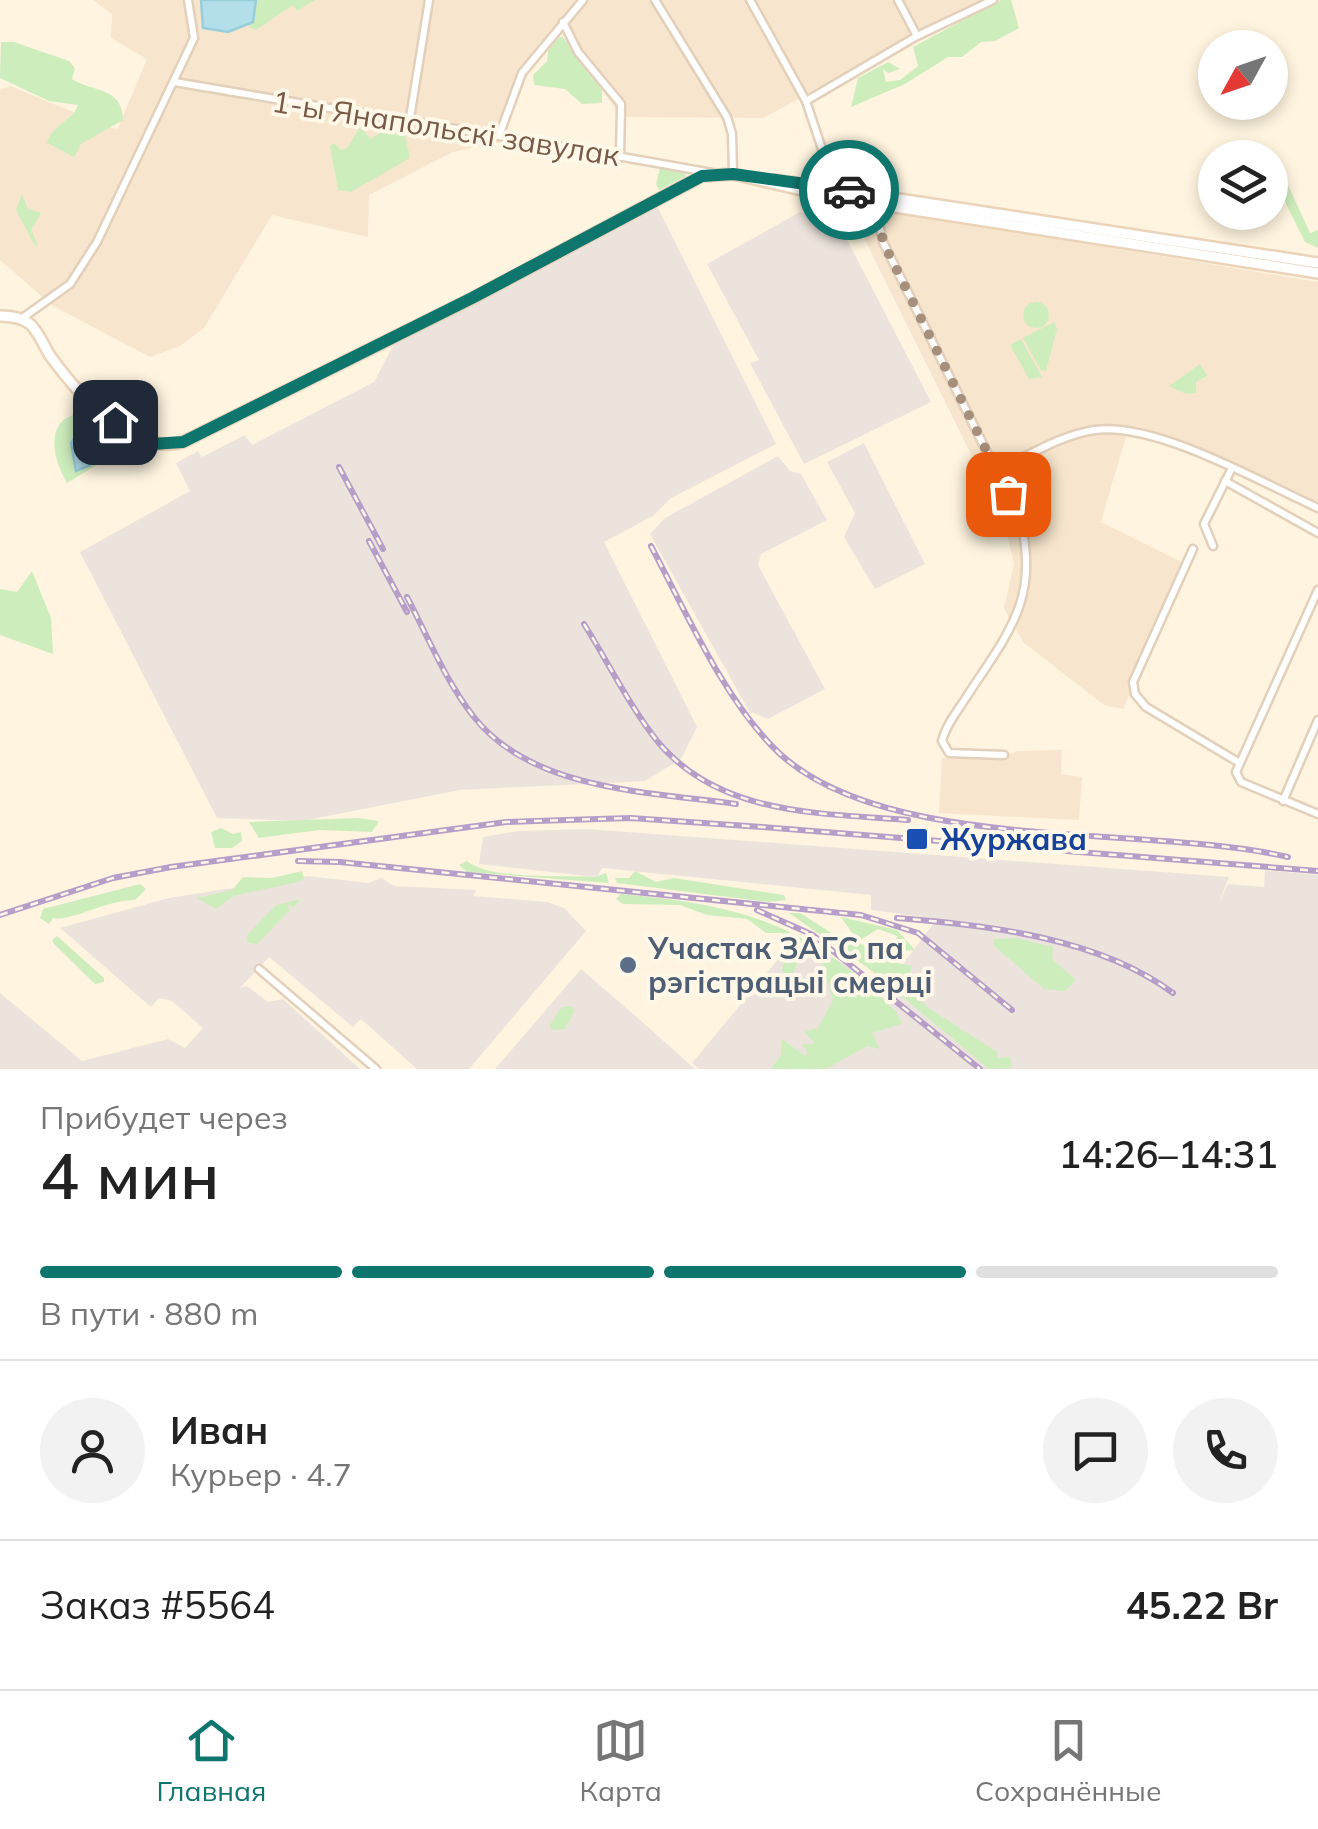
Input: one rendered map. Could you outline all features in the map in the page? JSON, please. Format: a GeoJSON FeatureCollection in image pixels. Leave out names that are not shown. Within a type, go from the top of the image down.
{"type":"FeatureCollection","features":[{"type":"Feature","properties":{"kind":"main road"},"geometry":{"type":"LineString","coordinates":[[0,316],[21,320],[95,405],[142,440],[172,445],[472,298],[685,183],[718,174],[1297,264],[1318,263]]}},
{"type":"Feature","properties":{"kind":"main road"},"geometry":{"type":"LineString","coordinates":[[1297,264],[1318,273]]}},
{"type":"Feature","properties":{"kind":"street"},"geometry":{"type":"LineString","coordinates":[[21,320],[58,295],[87,260],[175,82],[196,28],[188,0]]}},
{"type":"Feature","properties":{"kind":"street"},"geometry":{"type":"LineString","coordinates":[[409,124],[429,0]]}},
{"type":"Feature","properties":{"kind":"street"},"geometry":{"type":"LineString","coordinates":[[500,133],[522,73],[584,0]]}},
{"type":"Feature","properties":{"kind":"street"},"geometry":{"type":"LineString","coordinates":[[655,0],[727,117],[732,134],[733,174]]}},
{"type":"Feature","properties":{"kind":"street"},"geometry":{"type":"LineString","coordinates":[[750,0],[806,100],[836,193]]}},
{"type":"Feature","properties":{"kind":"street"},"geometry":{"type":"LineString","coordinates":[[898,0],[917,36]]}},
{"type":"Feature","properties":{"kind":"street"},"geometry":{"type":"LineString","coordinates":[[806,100],[917,36],[993,0]]}},
{"type":"Feature","properties":{"kind":"street"},"geometry":{"type":"LineString","coordinates":[[563,22],[578,52],[621,104],[620,157]]}},
{"type":"Feature","properties":{"kind":"street","name":"1-ы Янапольскі завулак"},"geometry":{"type":"LineString","coordinates":[[175,82],[409,124],[500,133],[718,174]]}},
{"type":"Feature","properties":{"kind":"street"},"geometry":{"type":"LineString","coordinates":[[875,198],[883,242],[1020,519],[1026,544],[1028,572],[1016,624],[942,741],[949,752],[959,755],[1004,755]]}},
{"type":"Feature","properties":{"kind":"street"},"geometry":{"type":"LineString","coordinates":[[996,470],[1066,437],[1115,429],[1162,438],[1318,508]]}},
{"type":"Feature","properties":{"kind":"street"},"geometry":{"type":"LineString","coordinates":[[1213,546],[1204,524],[1231,470]]}},
{"type":"Feature","properties":{"kind":"street"},"geometry":{"type":"LineString","coordinates":[[1225,481],[1318,533]]}},
{"type":"Feature","properties":{"kind":"street"},"geometry":{"type":"LineString","coordinates":[[1193,550],[1133,682],[1135,694],[1146,707],[1238,762]]}},
{"type":"Feature","properties":{"kind":"street"},"geometry":{"type":"LineString","coordinates":[[1318,590],[1238,762],[1241,782],[1318,814]]}},
{"type":"Feature","properties":{"kind":"street"},"geometry":{"type":"LineString","coordinates":[[1283,801],[1318,720]]}},
{"type":"Feature","properties":{"kind":"street"},"geometry":{"type":"LineString","coordinates":[[259,968],[376,1069]]}},
{"type":"Feature","properties":{"kind":"shaded area"},"geometry":{"type":"Polygon","coordinates":[[[93,0],[985,0],[763,118],[621,117],[562,31],[540,52],[525,78],[502,142],[453,152],[369,195],[368,237],[272,215],[204,328],[180,346],[150,357],[53,306],[0,260],[0,90],[10,86],[117,130],[147,59],[111,38],[112,14],[93,0]]]}},
{"type":"Feature","properties":{"kind":"shaded area"},"geometry":{"type":"Polygon","coordinates":[[[657,206],[776,444],[671,498],[653,516],[604,542],[697,727],[681,759],[645,781],[460,790],[302,821],[217,818],[80,552],[190,491],[176,463],[198,451],[202,457],[245,435],[252,445],[374,382],[394,344],[657,206]]]}},
{"type":"Feature","properties":{"kind":"shaded area"},"geometry":{"type":"Polygon","coordinates":[[[865,207],[1318,282],[1318,504],[1171,438],[1129,426],[1101,522],[1188,565],[1123,709],[1104,705],[1023,642],[1004,608],[1014,564],[1004,521],[853,216],[865,207]]]}},
{"type":"Feature","properties":{"kind":"shaded area"},"geometry":{"type":"Polygon","coordinates":[[[800,212],[842,230],[931,402],[804,464],[750,363],[759,360],[707,264],[800,212]]]}},
{"type":"Feature","properties":{"kind":"shaded area"},"geometry":{"type":"Polygon","coordinates":[[[864,443],[925,564],[875,589],[844,537],[855,513],[827,462],[864,443]]]}},
{"type":"Feature","properties":{"kind":"shaded area"},"geometry":{"type":"Polygon","coordinates":[[[778,456],[790,471],[801,474],[827,520],[761,554],[758,565],[825,689],[768,719],[749,711],[650,534],[665,518],[778,456]]]}},
{"type":"Feature","properties":{"kind":"shaded area"},"geometry":{"type":"Polygon","coordinates":[[[1062,750],[1061,774],[1082,777],[1079,820],[939,813],[942,758],[999,759],[1017,751],[1062,750]]]}},
{"type":"Feature","properties":{"kind":"shaded area"},"geometry":{"type":"Polygon","coordinates":[[[587,829],[1229,877],[1219,903],[1228,884],[1264,887],[1265,870],[1318,875],[1318,1069],[699,1069],[692,1063],[795,939],[887,985],[937,919],[871,910],[871,895],[602,868],[597,877],[479,864],[483,837],[518,831],[587,829]]]}},
{"type":"Feature","properties":{"kind":"shaded area"},"geometry":{"type":"Polygon","coordinates":[[[307,876],[368,883],[381,878],[394,886],[476,890],[473,896],[547,902],[564,908],[586,931],[469,1069],[417,1069],[361,1019],[353,1027],[269,957],[240,988],[247,986],[268,1002],[283,999],[360,1069],[0,1069],[0,993],[82,1061],[168,1039],[185,1048],[203,1028],[172,1001],[159,998],[151,1007],[60,928],[169,898],[307,876]]]}},
{"type":"Feature","properties":{"kind":"shaded area"},"geometry":{"type":"Polygon","coordinates":[[[581,969],[648,1027],[695,1069],[495,1069],[581,969]]]}},
{"type":"Feature","properties":{"kind":"green space"},"geometry":{"type":"Polygon","coordinates":[[[256,0],[315,0],[297,11],[293,5],[256,30],[249,27],[256,0]]]}},
{"type":"Feature","properties":{"kind":"green space"},"geometry":{"type":"Polygon","coordinates":[[[1001,0],[1011,0],[1019,28],[995,41],[981,42],[962,57],[948,57],[905,84],[851,107],[858,78],[888,62],[900,69],[888,73],[883,69],[886,82],[900,80],[918,66],[913,47],[1001,0]]]}},
{"type":"Feature","properties":{"kind":"green space"},"geometry":{"type":"Polygon","coordinates":[[[562,36],[602,90],[602,103],[582,104],[565,89],[534,85],[533,75],[547,61],[549,45],[562,36]]]}},
{"type":"Feature","properties":{"kind":"green space"},"geometry":{"type":"Polygon","coordinates":[[[1,42],[14,42],[69,61],[75,68],[72,79],[112,96],[118,101],[123,120],[81,144],[74,157],[47,143],[78,105],[49,101],[0,78],[1,42]]]}},
{"type":"Feature","properties":{"kind":"green space"},"geometry":{"type":"Polygon","coordinates":[[[389,126],[404,130],[410,158],[351,192],[338,190],[330,146],[334,143],[341,150],[347,148],[360,127],[371,139],[389,126]]]}},
{"type":"Feature","properties":{"kind":"green space"},"geometry":{"type":"Polygon","coordinates":[[[660,168],[685,172],[686,176],[659,190],[656,184],[660,168]]]}},
{"type":"Feature","properties":{"kind":"green space"},"geometry":{"type":"Polygon","coordinates":[[[1288,185],[1310,233],[1318,230],[1318,248],[1305,242],[1288,208],[1288,185]]]}},
{"type":"Feature","properties":{"kind":"green space"},"geometry":{"type":"Polygon","coordinates":[[[22,194],[28,209],[41,213],[31,230],[38,245],[35,246],[16,210],[22,194]]]}},
{"type":"Feature","properties":{"kind":"green space"},"geometry":{"type":"Polygon","coordinates":[[[1036,302],[1045,306],[1049,315],[1045,324],[1036,328],[1027,324],[1023,315],[1027,306],[1036,302]]]}},
{"type":"Feature","properties":{"kind":"green space"},"geometry":{"type":"Polygon","coordinates":[[[1054,322],[1057,329],[1046,371],[1041,370],[1023,338],[1054,322]]]}},
{"type":"Feature","properties":{"kind":"green space"},"geometry":{"type":"Polygon","coordinates":[[[1021,339],[1042,377],[1029,379],[1010,345],[1021,339]]]}},
{"type":"Feature","properties":{"kind":"green space"},"geometry":{"type":"Polygon","coordinates":[[[1200,364],[1207,376],[1196,382],[1196,393],[1186,394],[1169,386],[1200,364]]]}},
{"type":"Feature","properties":{"kind":"green space"},"geometry":{"type":"Polygon","coordinates":[[[83,413],[122,442],[121,450],[67,483],[55,451],[56,430],[70,416],[83,413]]]}},
{"type":"Feature","properties":{"kind":"green space"},"geometry":{"type":"Polygon","coordinates":[[[32,571],[51,618],[53,654],[0,635],[0,589],[17,592],[32,571]]]}},
{"type":"Feature","properties":{"kind":"green space"},"geometry":{"type":"Polygon","coordinates":[[[358,818],[379,821],[372,832],[320,830],[259,838],[249,822],[358,818]]]}},
{"type":"Feature","properties":{"kind":"green space"},"geometry":{"type":"Polygon","coordinates":[[[221,828],[233,834],[241,832],[242,841],[232,848],[215,848],[211,832],[221,828]]]}},
{"type":"Feature","properties":{"kind":"green space"},"geometry":{"type":"Polygon","coordinates":[[[467,861],[509,874],[595,877],[606,873],[609,883],[467,872],[459,865],[467,861]]]}},
{"type":"Feature","properties":{"kind":"green space"},"geometry":{"type":"Polygon","coordinates":[[[302,871],[304,879],[298,882],[233,896],[216,909],[197,898],[232,890],[243,877],[272,878],[302,871]]]}},
{"type":"Feature","properties":{"kind":"green space"},"geometry":{"type":"Polygon","coordinates":[[[635,871],[656,882],[674,878],[784,895],[786,900],[769,902],[617,883],[615,878],[629,878],[635,871]]]}},
{"type":"Feature","properties":{"kind":"green space"},"geometry":{"type":"Polygon","coordinates":[[[140,884],[146,889],[135,900],[53,918],[49,924],[40,918],[43,909],[140,884]]]}},
{"type":"Feature","properties":{"kind":"green space"},"geometry":{"type":"Polygon","coordinates":[[[621,894],[703,905],[771,924],[833,958],[896,1012],[902,1024],[872,1033],[880,1049],[867,1046],[826,1069],[771,1069],[781,1055],[782,1039],[805,1056],[808,1053],[802,1045],[815,1043],[804,1032],[818,1028],[833,1000],[821,961],[810,954],[797,964],[790,980],[782,971],[789,941],[782,933],[766,933],[747,919],[707,915],[680,905],[623,904],[616,899],[621,894]]]}},
{"type":"Feature","properties":{"kind":"green space"},"geometry":{"type":"Polygon","coordinates":[[[301,899],[294,907],[288,905],[289,911],[257,944],[248,943],[247,935],[276,905],[301,899]]]}},
{"type":"Feature","properties":{"kind":"green space"},"geometry":{"type":"Polygon","coordinates":[[[789,913],[800,913],[838,937],[870,947],[888,961],[912,966],[907,984],[927,1007],[997,1052],[998,1058],[1010,1057],[1012,1068],[989,1069],[868,968],[789,913]]]}},
{"type":"Feature","properties":{"kind":"green space"},"geometry":{"type":"Polygon","coordinates":[[[841,917],[897,930],[915,950],[893,952],[897,936],[878,929],[862,939],[855,937],[841,917]]]}},
{"type":"Feature","properties":{"kind":"green space"},"geometry":{"type":"Polygon","coordinates":[[[57,936],[104,982],[95,984],[54,944],[52,940],[57,936]]]}},
{"type":"Feature","properties":{"kind":"green space"},"geometry":{"type":"Polygon","coordinates":[[[1016,938],[1053,947],[1052,959],[1076,980],[1065,991],[1044,989],[993,945],[994,939],[1016,938]]]}},
{"type":"Feature","properties":{"kind":"green space"},"geometry":{"type":"Polygon","coordinates":[[[562,1007],[575,1010],[565,1029],[552,1030],[549,1026],[562,1007]]]}},
{"type":"Feature","properties":{"kind":"water"},"geometry":{"type":"Polygon","coordinates":[[[201,0],[256,0],[253,22],[228,32],[203,28],[201,0]]]}},
{"type":"Feature","properties":{"kind":"water"},"geometry":{"type":"Polygon","coordinates":[[[83,427],[88,430],[95,455],[90,465],[76,471],[71,443],[83,427]]]}},
{"type":"Feature","properties":{"kind":"railway"},"geometry":{"type":"LineString","coordinates":[[339,467],[383,549]]}},
{"type":"Feature","properties":{"kind":"railway"},"geometry":{"type":"LineString","coordinates":[[369,541],[407,612]]}},
{"type":"Feature","properties":{"kind":"railway"},"geometry":{"type":"LineString","coordinates":[[651,546],[708,655],[741,708],[779,753],[826,785],[885,807],[951,822],[1230,847],[1288,857]]}},
{"type":"Feature","properties":{"kind":"railway"},"geometry":{"type":"LineString","coordinates":[[407,597],[446,674],[474,717],[498,741],[527,760],[595,784],[736,804]]}},
{"type":"Feature","properties":{"kind":"railway"},"geometry":{"type":"LineString","coordinates":[[584,624],[658,742],[683,766],[711,784],[774,806],[908,820]]}},
{"type":"Feature","properties":{"kind":"railway"},"geometry":{"type":"LineString","coordinates":[[0,915],[113,878],[171,867],[506,822],[631,818],[1318,871]]}},
{"type":"Feature","properties":{"kind":"railway"},"geometry":{"type":"LineString","coordinates":[[298,861],[340,862],[861,915],[918,933],[1012,1010]]}},
{"type":"Feature","properties":{"kind":"railway"},"geometry":{"type":"LineString","coordinates":[[757,910],[813,935],[980,1069]]}},
{"type":"Feature","properties":{"kind":"railway"},"geometry":{"type":"LineString","coordinates":[[897,918],[1005,930],[1077,947],[1144,974],[1173,993]]}},
{"type":"Feature","properties":{"kind":"way so far"},"geometry":{"type":"LineString","coordinates":[[849,190],[876,193],[883,242],[1008,494]]}},
{"type":"Feature","properties":{"kind":"place","name":"Журжава"},"geometry":{"type":"Point","coordinates":[917,839]}},
{"type":"Feature","properties":{"kind":"place","name":"Участак ЗАГС па рэгістрацыі смерці"},"geometry":{"type":"Point","coordinates":[628,965]}},
{"type":"Feature","properties":{"kind":"route"},"geometry":{"type":"LineString","coordinates":[[115,422],[152,444],[183,442],[472,298],[702,176],[733,174],[849,190]]}}]}
